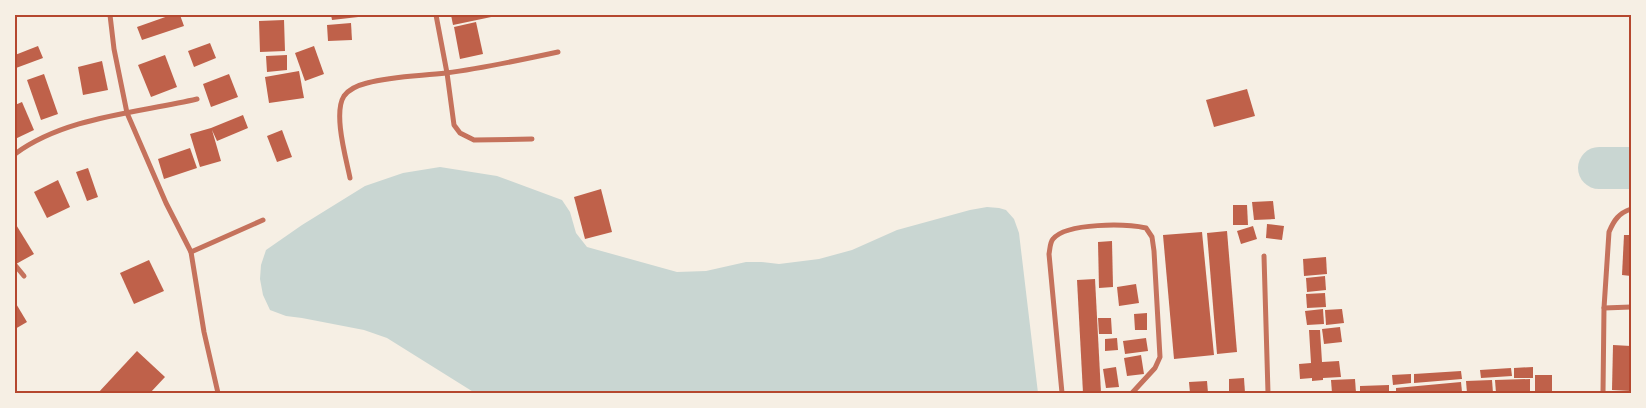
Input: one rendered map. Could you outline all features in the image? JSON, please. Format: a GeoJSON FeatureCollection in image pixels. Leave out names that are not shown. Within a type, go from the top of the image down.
{"type":"FeatureCollection","features":[{"type":"Feature","properties":{"kind":"street"},"geometry":{"type":"LineString","coordinates":[[110,15],[114,49],[127,113],[166,203],[191,252],[204,332],[218,393]]}},
{"type":"Feature","properties":{"kind":"street"},"geometry":{"type":"LineString","coordinates":[[436,15],[454,125],[460,133],[474,140],[532,139]]}},
{"type":"Feature","properties":{"kind":"street"},"geometry":{"type":"LineString","coordinates":[[350,178],[340,121],[340,107],[344,96],[352,89],[365,83],[384,79],[447,73],[558,52]]}},
{"type":"Feature","properties":{"kind":"street"},"geometry":{"type":"LineString","coordinates":[[15,154],[28,144],[63,128],[197,99]]}},
{"type":"Feature","properties":{"kind":"street"},"geometry":{"type":"LineString","coordinates":[[1603,393],[1604,308],[1609,232],[1613,222],[1620,214],[1631,209]]}},
{"type":"Feature","properties":{"kind":"street"},"geometry":{"type":"LineString","coordinates":[[191,252],[263,220]]}},
{"type":"Feature","properties":{"kind":"street"},"geometry":{"type":"LineString","coordinates":[[1062,393],[1049,254],[1050,245],[1053,239],[1062,232],[1078,228],[1108,225],[1146,228],[1152,238],[1154,251],[1160,357],[1155,368],[1132,393]]}},
{"type":"Feature","properties":{"kind":"street"},"geometry":{"type":"LineString","coordinates":[[1264,256],[1268,393]]}},
{"type":"Feature","properties":{"kind":"street"},"geometry":{"type":"LineString","coordinates":[[15,265],[24,276]]}},
{"type":"Feature","properties":{"kind":"street"},"geometry":{"type":"LineString","coordinates":[[1604,308],[1631,308]]}},
{"type":"Feature","properties":{"kind":"shaded area"},"geometry":{"type":"Polygon","coordinates":[[[440,167],[497,176],[562,200],[570,212],[576,233],[587,247],[677,272],[706,271],[746,262],[779,264],[819,259],[852,250],[897,230],[970,210],[987,207],[1006,210],[1014,219],[1019,233],[1038,393],[475,393],[387,338],[364,330],[286,316],[270,310],[263,295],[260,279],[261,265],[266,250],[365,186],[403,173],[440,167]]]}},
{"type":"Feature","properties":{"kind":"building"},"geometry":{"type":"Polygon","coordinates":[[[171,15],[180,15],[184,26],[142,40],[137,27],[171,15]]]}},
{"type":"Feature","properties":{"kind":"building"},"geometry":{"type":"Polygon","coordinates":[[[331,15],[367,15],[367,16],[332,20],[331,15]]]}},
{"type":"Feature","properties":{"kind":"building"},"geometry":{"type":"Polygon","coordinates":[[[451,15],[496,15],[496,16],[453,25],[451,15]]]}},
{"type":"Feature","properties":{"kind":"building"},"geometry":{"type":"Polygon","coordinates":[[[284,20],[285,51],[260,52],[259,21],[284,20]]]}},
{"type":"Feature","properties":{"kind":"building"},"geometry":{"type":"Polygon","coordinates":[[[476,22],[483,54],[460,59],[454,27],[476,22]]]}},
{"type":"Feature","properties":{"kind":"building"},"geometry":{"type":"Polygon","coordinates":[[[351,23],[352,40],[328,41],[327,25],[351,23]]]}},
{"type":"Feature","properties":{"kind":"building"},"geometry":{"type":"Polygon","coordinates":[[[210,43],[216,58],[194,67],[188,51],[210,43]]]}},
{"type":"Feature","properties":{"kind":"building"},"geometry":{"type":"Polygon","coordinates":[[[38,46],[43,58],[16,68],[15,55],[38,46]]]}},
{"type":"Feature","properties":{"kind":"building"},"geometry":{"type":"Polygon","coordinates":[[[314,46],[324,74],[305,81],[295,53],[314,46]]]}},
{"type":"Feature","properties":{"kind":"building"},"geometry":{"type":"Polygon","coordinates":[[[165,55],[177,87],[151,97],[138,65],[165,55]]]}},
{"type":"Feature","properties":{"kind":"building"},"geometry":{"type":"Polygon","coordinates":[[[287,55],[287,70],[267,72],[266,56],[287,55]]]}},
{"type":"Feature","properties":{"kind":"building"},"geometry":{"type":"Polygon","coordinates":[[[102,61],[108,90],[83,95],[78,67],[102,61]]]}},
{"type":"Feature","properties":{"kind":"building"},"geometry":{"type":"Polygon","coordinates":[[[299,71],[304,98],[269,103],[265,77],[299,71]]]}},
{"type":"Feature","properties":{"kind":"building"},"geometry":{"type":"Polygon","coordinates":[[[44,74],[58,114],[41,120],[27,80],[44,74]]]}},
{"type":"Feature","properties":{"kind":"building"},"geometry":{"type":"Polygon","coordinates":[[[229,74],[238,97],[211,107],[203,84],[229,74]]]}},
{"type":"Feature","properties":{"kind":"building"},"geometry":{"type":"Polygon","coordinates":[[[1247,89],[1255,116],[1214,127],[1206,100],[1247,89]]]}},
{"type":"Feature","properties":{"kind":"building"},"geometry":{"type":"Polygon","coordinates":[[[22,102],[34,130],[15,139],[15,105],[22,102]]]}},
{"type":"Feature","properties":{"kind":"building"},"geometry":{"type":"Polygon","coordinates":[[[243,115],[248,128],[217,141],[212,130],[221,161],[200,167],[190,134],[243,115]]]}},
{"type":"Feature","properties":{"kind":"building"},"geometry":{"type":"Polygon","coordinates":[[[282,130],[292,157],[277,162],[267,136],[282,130]]]}},
{"type":"Feature","properties":{"kind":"building"},"geometry":{"type":"Polygon","coordinates":[[[190,148],[197,168],[164,179],[158,159],[190,148]]]}},
{"type":"Feature","properties":{"kind":"building"},"geometry":{"type":"Polygon","coordinates":[[[88,168],[98,197],[87,201],[76,172],[88,168]]]}},
{"type":"Feature","properties":{"kind":"building"},"geometry":{"type":"Polygon","coordinates":[[[58,180],[70,207],[47,218],[34,192],[58,180]]]}},
{"type":"Feature","properties":{"kind":"building"},"geometry":{"type":"Polygon","coordinates":[[[601,189],[612,232],[585,239],[574,197],[601,189]]]}},
{"type":"Feature","properties":{"kind":"building"},"geometry":{"type":"Polygon","coordinates":[[[1273,201],[1275,219],[1254,220],[1252,202],[1273,201]]]}},
{"type":"Feature","properties":{"kind":"building"},"geometry":{"type":"Polygon","coordinates":[[[1233,205],[1247,205],[1248,225],[1233,225],[1233,205]]]}},
{"type":"Feature","properties":{"kind":"building"},"geometry":{"type":"Polygon","coordinates":[[[15,223],[34,254],[16,264],[15,262],[15,223]]]}},
{"type":"Feature","properties":{"kind":"building"},"geometry":{"type":"Polygon","coordinates":[[[1267,224],[1284,226],[1282,240],[1266,238],[1267,224]]]}},
{"type":"Feature","properties":{"kind":"building"},"geometry":{"type":"Polygon","coordinates":[[[1253,226],[1257,239],[1241,244],[1237,231],[1253,226]]]}},
{"type":"Feature","properties":{"kind":"building"},"geometry":{"type":"Polygon","coordinates":[[[1227,231],[1237,352],[1217,354],[1207,233],[1227,231]]]}},
{"type":"Feature","properties":{"kind":"building"},"geometry":{"type":"Polygon","coordinates":[[[1202,232],[1214,355],[1174,359],[1163,235],[1202,232]]]}},
{"type":"Feature","properties":{"kind":"building"},"geometry":{"type":"Polygon","coordinates":[[[1624,235],[1631,235],[1631,276],[1622,275],[1624,235]]]}},
{"type":"Feature","properties":{"kind":"building"},"geometry":{"type":"Polygon","coordinates":[[[1112,241],[1113,287],[1099,288],[1098,242],[1112,241]]]}},
{"type":"Feature","properties":{"kind":"building"},"geometry":{"type":"Polygon","coordinates":[[[1326,257],[1327,274],[1304,276],[1303,259],[1326,257]]]}},
{"type":"Feature","properties":{"kind":"building"},"geometry":{"type":"Polygon","coordinates":[[[149,260],[164,291],[134,304],[120,273],[149,260]]]}},
{"type":"Feature","properties":{"kind":"building"},"geometry":{"type":"Polygon","coordinates":[[[1325,276],[1326,290],[1307,292],[1306,278],[1325,276]]]}},
{"type":"Feature","properties":{"kind":"building"},"geometry":{"type":"Polygon","coordinates":[[[1095,279],[1101,393],[1083,393],[1077,280],[1095,279]]]}},
{"type":"Feature","properties":{"kind":"building"},"geometry":{"type":"Polygon","coordinates":[[[1136,284],[1139,303],[1119,306],[1117,287],[1136,284]]]}},
{"type":"Feature","properties":{"kind":"building"},"geometry":{"type":"Polygon","coordinates":[[[1325,293],[1326,307],[1307,308],[1306,294],[1325,293]]]}},
{"type":"Feature","properties":{"kind":"building"},"geometry":{"type":"Polygon","coordinates":[[[15,302],[27,322],[15,329],[15,302]]]}},
{"type":"Feature","properties":{"kind":"building"},"geometry":{"type":"Polygon","coordinates":[[[1323,309],[1324,324],[1307,325],[1305,311],[1323,309]]]}},
{"type":"Feature","properties":{"kind":"building"},"geometry":{"type":"Polygon","coordinates":[[[1342,309],[1344,323],[1326,325],[1325,310],[1342,309]]]}},
{"type":"Feature","properties":{"kind":"building"},"geometry":{"type":"Polygon","coordinates":[[[1147,313],[1147,330],[1135,330],[1134,314],[1147,313]]]}},
{"type":"Feature","properties":{"kind":"building"},"geometry":{"type":"Polygon","coordinates":[[[1098,318],[1111,318],[1112,334],[1099,334],[1098,318]]]}},
{"type":"Feature","properties":{"kind":"building"},"geometry":{"type":"Polygon","coordinates":[[[1340,327],[1342,342],[1324,344],[1322,329],[1340,327]]]}},
{"type":"Feature","properties":{"kind":"building"},"geometry":{"type":"Polygon","coordinates":[[[1309,330],[1320,330],[1322,362],[1339,361],[1341,377],[1312,381],[1312,378],[1300,379],[1299,364],[1311,363],[1309,330]]]}},
{"type":"Feature","properties":{"kind":"building"},"geometry":{"type":"Polygon","coordinates":[[[1117,338],[1118,350],[1105,351],[1105,339],[1117,338]]]}},
{"type":"Feature","properties":{"kind":"building"},"geometry":{"type":"Polygon","coordinates":[[[1146,338],[1148,351],[1125,354],[1123,341],[1146,338]]]}},
{"type":"Feature","properties":{"kind":"building"},"geometry":{"type":"Polygon","coordinates":[[[1613,345],[1631,346],[1631,391],[1612,390],[1613,345]]]}},
{"type":"Feature","properties":{"kind":"building"},"geometry":{"type":"Polygon","coordinates":[[[137,351],[165,377],[150,393],[98,393],[137,351]]]}},
{"type":"Feature","properties":{"kind":"building"},"geometry":{"type":"Polygon","coordinates":[[[1141,355],[1144,374],[1127,376],[1124,358],[1141,355]]]}},
{"type":"Feature","properties":{"kind":"building"},"geometry":{"type":"Polygon","coordinates":[[[1116,367],[1119,387],[1106,388],[1103,369],[1116,367]]]}},
{"type":"Feature","properties":{"kind":"building"},"geometry":{"type":"Polygon","coordinates":[[[1533,367],[1533,378],[1514,378],[1514,368],[1533,367]]]}},
{"type":"Feature","properties":{"kind":"building"},"geometry":{"type":"Polygon","coordinates":[[[1511,368],[1512,376],[1481,378],[1480,370],[1511,368]]]}},
{"type":"Feature","properties":{"kind":"building"},"geometry":{"type":"Polygon","coordinates":[[[1461,371],[1462,379],[1414,383],[1414,374],[1461,371]]]}},
{"type":"Feature","properties":{"kind":"building"},"geometry":{"type":"Polygon","coordinates":[[[1411,374],[1411,383],[1393,385],[1392,375],[1411,374]]]}},
{"type":"Feature","properties":{"kind":"building"},"geometry":{"type":"Polygon","coordinates":[[[1535,375],[1552,375],[1552,393],[1535,393],[1535,375]]]}},
{"type":"Feature","properties":{"kind":"building"},"geometry":{"type":"Polygon","coordinates":[[[1244,378],[1245,393],[1229,393],[1229,379],[1244,378]]]}},
{"type":"Feature","properties":{"kind":"building"},"geometry":{"type":"Polygon","coordinates":[[[1355,379],[1356,393],[1332,393],[1331,380],[1355,379]]]}},
{"type":"Feature","properties":{"kind":"building"},"geometry":{"type":"Polygon","coordinates":[[[1530,379],[1530,393],[1496,393],[1495,380],[1530,379]]]}},
{"type":"Feature","properties":{"kind":"building"},"geometry":{"type":"Polygon","coordinates":[[[1492,380],[1493,393],[1467,393],[1466,381],[1492,380]]]}},
{"type":"Feature","properties":{"kind":"building"},"geometry":{"type":"Polygon","coordinates":[[[1207,381],[1208,393],[1190,393],[1189,382],[1207,381]]]}},
{"type":"Feature","properties":{"kind":"building"},"geometry":{"type":"Polygon","coordinates":[[[1461,382],[1462,392],[1396,393],[1396,388],[1461,382]]]}},
{"type":"Feature","properties":{"kind":"building"},"geometry":{"type":"Polygon","coordinates":[[[1389,385],[1389,393],[1360,393],[1360,386],[1389,385]]]}},
{"type":"Feature","properties":{"kind":"waterway"},"geometry":{"type":"LineString","coordinates":[[1599,168],[1631,168]]}}]}
